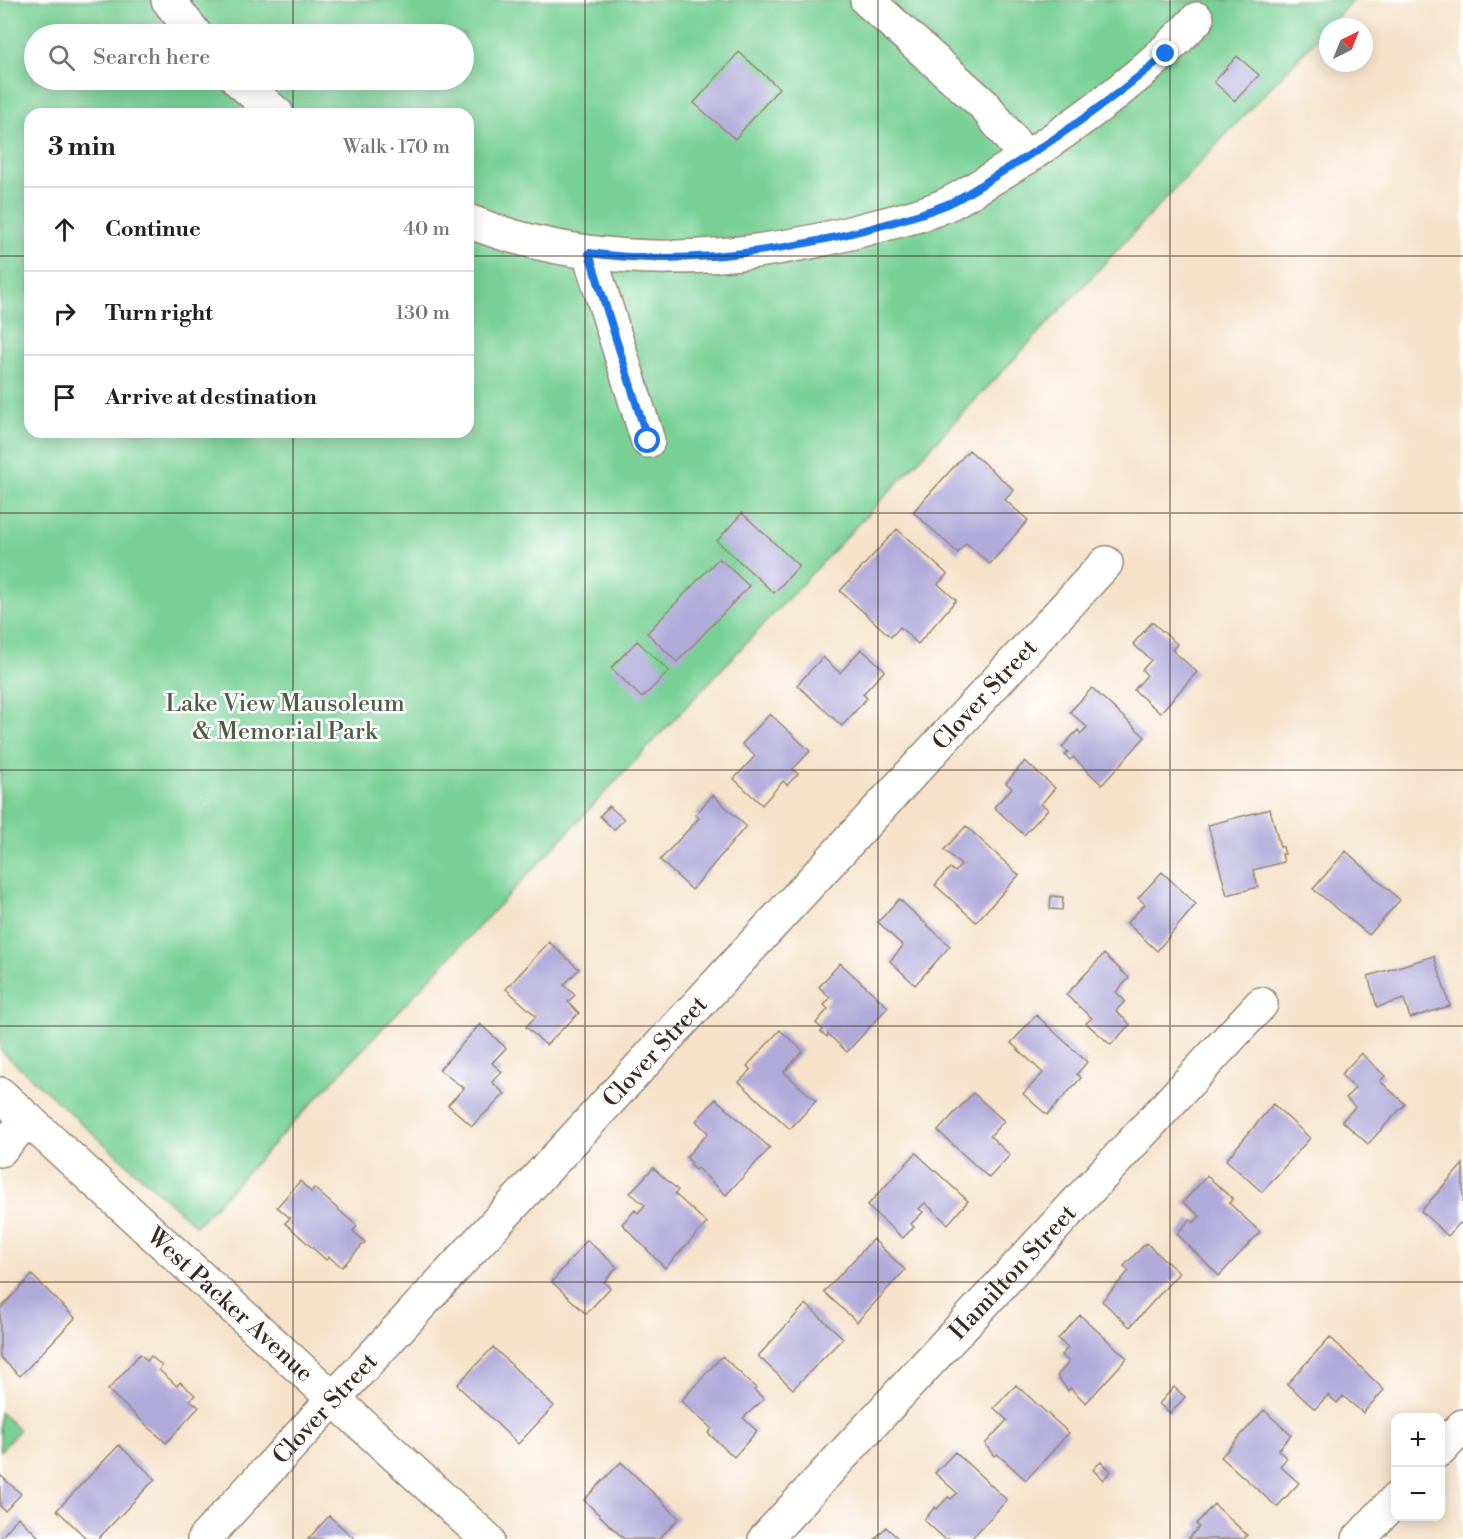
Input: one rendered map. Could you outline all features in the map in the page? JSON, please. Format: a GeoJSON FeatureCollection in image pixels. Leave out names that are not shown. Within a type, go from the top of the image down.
{"type":"FeatureCollection","features":[{"type":"Feature","properties":{"kind":"street"},"geometry":{"type":"LineString","coordinates":[[168,0],[187,24]]}},
{"type":"Feature","properties":{"kind":"street"},"geometry":{"type":"LineString","coordinates":[[867,0],[984,105],[1026,158]]}},
{"type":"Feature","properties":{"kind":"street"},"geometry":{"type":"LineString","coordinates":[[474,223],[557,248],[620,257],[680,257],[743,253],[806,244],[909,218],[950,203],[1026,158],[1122,91],[1166,54],[1197,19]]}},
{"type":"Feature","properties":{"kind":"street"},"geometry":{"type":"LineString","coordinates":[[249,90],[270,108]]}},
{"type":"Feature","properties":{"kind":"street"},"geometry":{"type":"LineString","coordinates":[[589,253],[648,441]]}},
{"type":"Feature","properties":{"kind":"street","name":"Clover Street"},"geometry":{"type":"LineString","coordinates":[[204,1539],[1106,563]]}},
{"type":"Feature","properties":{"kind":"street","name":"Hamilton Street"},"geometry":{"type":"LineString","coordinates":[[765,1539],[1261,1004]]}},
{"type":"Feature","properties":{"kind":"street","name":"West Packer Avenue"},"geometry":{"type":"LineString","coordinates":[[0,1094],[487,1539]]}},
{"type":"Feature","properties":{"kind":"street"},"geometry":{"type":"LineString","coordinates":[[0,1150],[28,1119]]}},
{"type":"Feature","properties":{"kind":"street"},"geometry":{"type":"LineString","coordinates":[[1445,1445],[1463,1426]]}},
{"type":"Feature","properties":{"kind":"street"},"geometry":{"type":"LineString","coordinates":[[1359,1539],[1391,1503]]}},
{"type":"Feature","properties":{"kind":"green space","name":"Lake View Mausoleum & Memorial Park"},"geometry":{"type":"Polygon","coordinates":[[[0,0],[1353,0],[1336,18],[1319,18],[1319,36],[196,1226],[0,1050],[0,0]]]}},
{"type":"Feature","properties":{"kind":"green space"},"geometry":{"type":"Polygon","coordinates":[[[0,1412],[19,1430],[0,1451],[0,1412]]]}},
{"type":"Feature","properties":{"kind":"building"},"geometry":{"type":"Polygon","coordinates":[[[739,52],[779,88],[735,139],[694,103],[739,52]]]}},
{"type":"Feature","properties":{"kind":"building"},"geometry":{"type":"Polygon","coordinates":[[[1237,56],[1259,75],[1235,101],[1214,82],[1237,56]]]}},
{"type":"Feature","properties":{"kind":"building"},"geometry":{"type":"Polygon","coordinates":[[[969,450],[1014,490],[1005,500],[1028,520],[990,564],[966,543],[958,553],[913,512],[969,450]]]}},
{"type":"Feature","properties":{"kind":"building"},"geometry":{"type":"Polygon","coordinates":[[[742,513],[799,566],[774,593],[717,541],[742,513]]]}},
{"type":"Feature","properties":{"kind":"building"},"geometry":{"type":"Polygon","coordinates":[[[897,529],[947,574],[938,584],[956,600],[918,644],[900,627],[891,637],[840,591],[897,529]]]}},
{"type":"Feature","properties":{"kind":"building"},"geometry":{"type":"Polygon","coordinates":[[[719,558],[749,586],[677,662],[647,633],[719,558]]]}},
{"type":"Feature","properties":{"kind":"building"},"geometry":{"type":"Polygon","coordinates":[[[1152,622],[1177,644],[1172,650],[1197,672],[1160,713],[1134,690],[1147,675],[1142,670],[1151,660],[1133,644],[1152,622]]]}},
{"type":"Feature","properties":{"kind":"building"},"geometry":{"type":"Polygon","coordinates":[[[637,641],[669,671],[642,698],[611,668],[637,641]]]}},
{"type":"Feature","properties":{"kind":"building"},"geometry":{"type":"Polygon","coordinates":[[[861,649],[885,670],[863,694],[867,698],[842,726],[797,685],[823,657],[840,673],[861,649]]]}},
{"type":"Feature","properties":{"kind":"building"},"geometry":{"type":"Polygon","coordinates":[[[1092,688],[1145,737],[1102,785],[1073,757],[1070,760],[1065,755],[1068,752],[1062,747],[1078,730],[1081,734],[1087,727],[1070,712],[1092,688]]]}},
{"type":"Feature","properties":{"kind":"building"},"geometry":{"type":"Polygon","coordinates":[[[770,714],[810,751],[793,769],[798,774],[787,785],[783,781],[762,805],[734,779],[755,756],[742,744],[770,714]]]}},
{"type":"Feature","properties":{"kind":"building"},"geometry":{"type":"Polygon","coordinates":[[[1025,761],[1055,788],[1041,804],[1048,809],[1024,835],[994,807],[1012,788],[1006,783],[1025,761]]]}},
{"type":"Feature","properties":{"kind":"building"},"geometry":{"type":"Polygon","coordinates":[[[713,795],[746,826],[692,890],[660,860],[699,818],[695,815],[713,795]]]}},
{"type":"Feature","properties":{"kind":"building"},"geometry":{"type":"Polygon","coordinates":[[[609,806],[624,819],[614,830],[600,816],[609,806]]]}},
{"type":"Feature","properties":{"kind":"building"},"geometry":{"type":"Polygon","coordinates":[[[1270,809],[1280,847],[1283,847],[1285,854],[1282,854],[1284,862],[1253,870],[1258,887],[1227,895],[1208,825],[1270,809]]]}},
{"type":"Feature","properties":{"kind":"building"},"geometry":{"type":"Polygon","coordinates":[[[966,826],[1019,875],[976,922],[935,885],[950,868],[955,872],[961,865],[944,850],[966,826]]]}},
{"type":"Feature","properties":{"kind":"building"},"geometry":{"type":"Polygon","coordinates":[[[1346,851],[1400,900],[1369,935],[1313,889],[1346,851]]]}},
{"type":"Feature","properties":{"kind":"building"},"geometry":{"type":"Polygon","coordinates":[[[1162,872],[1196,904],[1157,951],[1127,923],[1145,904],[1138,898],[1162,872]]]}},
{"type":"Feature","properties":{"kind":"building"},"geometry":{"type":"Polygon","coordinates":[[[1051,896],[1063,897],[1062,910],[1050,909],[1051,896]]]}},
{"type":"Feature","properties":{"kind":"building"},"geometry":{"type":"Polygon","coordinates":[[[899,899],[950,946],[915,985],[890,961],[903,946],[878,922],[899,899]]]}},
{"type":"Feature","properties":{"kind":"building"},"geometry":{"type":"Polygon","coordinates":[[[549,942],[579,969],[564,985],[575,995],[568,1002],[579,1013],[546,1045],[526,1027],[536,1016],[506,989],[549,942]]]}},
{"type":"Feature","properties":{"kind":"building"},"geometry":{"type":"Polygon","coordinates":[[[1104,954],[1129,978],[1116,992],[1125,1001],[1116,1011],[1130,1024],[1111,1045],[1086,1023],[1092,1018],[1066,995],[1104,954]]]}},
{"type":"Feature","properties":{"kind":"building"},"geometry":{"type":"Polygon","coordinates":[[[1434,956],[1450,1006],[1410,1018],[1404,999],[1377,1007],[1368,976],[1434,956]]]}},
{"type":"Feature","properties":{"kind":"building"},"geometry":{"type":"Polygon","coordinates":[[[840,963],[888,1007],[847,1052],[828,1034],[827,1037],[821,1032],[823,1030],[816,1023],[828,1009],[824,1005],[830,998],[819,987],[840,963]]]}},
{"type":"Feature","properties":{"kind":"building"},"geometry":{"type":"Polygon","coordinates":[[[1036,1015],[1087,1062],[1077,1074],[1081,1078],[1047,1115],[1023,1094],[1043,1073],[1011,1043],[1036,1015]]]}},
{"type":"Feature","properties":{"kind":"building"},"geometry":{"type":"Polygon","coordinates":[[[480,1024],[506,1048],[492,1063],[502,1072],[492,1082],[505,1094],[472,1126],[448,1105],[464,1088],[439,1070],[480,1024]]]}},
{"type":"Feature","properties":{"kind":"building"},"geometry":{"type":"Polygon","coordinates":[[[780,1030],[803,1051],[784,1072],[816,1101],[790,1129],[739,1082],[751,1070],[747,1066],[780,1030]]]}},
{"type":"Feature","properties":{"kind":"building"},"geometry":{"type":"Polygon","coordinates":[[[1361,1053],[1385,1076],[1380,1081],[1405,1104],[1368,1144],[1342,1121],[1355,1107],[1346,1098],[1355,1088],[1341,1075],[1361,1053]]]}},
{"type":"Feature","properties":{"kind":"building"},"geometry":{"type":"Polygon","coordinates":[[[973,1093],[1004,1121],[990,1136],[1010,1155],[989,1178],[938,1131],[973,1093]]]}},
{"type":"Feature","properties":{"kind":"building"},"geometry":{"type":"Polygon","coordinates":[[[716,1099],[770,1148],[726,1195],[697,1168],[695,1170],[686,1157],[708,1133],[696,1121],[716,1099]]]}},
{"type":"Feature","properties":{"kind":"building"},"geometry":{"type":"Polygon","coordinates":[[[1273,1104],[1310,1138],[1262,1192],[1226,1160],[1273,1104]]]}},
{"type":"Feature","properties":{"kind":"building"},"geometry":{"type":"Polygon","coordinates":[[[916,1153],[968,1201],[948,1224],[925,1203],[919,1209],[923,1212],[911,1224],[914,1227],[903,1238],[867,1206],[916,1153]]]}},
{"type":"Feature","properties":{"kind":"building"},"geometry":{"type":"Polygon","coordinates":[[[1463,1164],[1463,1225],[1460,1223],[1448,1236],[1421,1211],[1463,1164]]]}},
{"type":"Feature","properties":{"kind":"building"},"geometry":{"type":"Polygon","coordinates":[[[653,1168],[678,1190],[675,1194],[707,1223],[665,1268],[622,1224],[635,1210],[638,1213],[645,1205],[630,1193],[653,1168]]]}},
{"type":"Feature","properties":{"kind":"building"},"geometry":{"type":"Polygon","coordinates":[[[1207,1176],[1233,1199],[1229,1203],[1260,1232],[1219,1276],[1177,1234],[1190,1219],[1194,1223],[1200,1216],[1183,1202],[1207,1176]]]}},
{"type":"Feature","properties":{"kind":"building"},"geometry":{"type":"Polygon","coordinates":[[[300,1181],[311,1192],[314,1188],[357,1226],[353,1231],[365,1242],[342,1267],[329,1257],[326,1260],[285,1223],[290,1218],[277,1207],[300,1181]]]}},
{"type":"Feature","properties":{"kind":"building"},"geometry":{"type":"Polygon","coordinates":[[[873,1239],[905,1270],[857,1322],[824,1292],[873,1239]]]}},
{"type":"Feature","properties":{"kind":"building"},"geometry":{"type":"Polygon","coordinates":[[[587,1240],[617,1267],[604,1282],[610,1288],[586,1314],[552,1282],[587,1240]]]}},
{"type":"Feature","properties":{"kind":"building"},"geometry":{"type":"Polygon","coordinates":[[[1146,1243],[1179,1273],[1130,1327],[1102,1301],[1129,1271],[1124,1266],[1146,1243]]]}},
{"type":"Feature","properties":{"kind":"building"},"geometry":{"type":"Polygon","coordinates":[[[32,1275],[75,1318],[20,1376],[0,1357],[0,1309],[32,1275]]]}},
{"type":"Feature","properties":{"kind":"building"},"geometry":{"type":"Polygon","coordinates":[[[806,1304],[843,1338],[793,1389],[758,1356],[806,1304]]]}},
{"type":"Feature","properties":{"kind":"building"},"geometry":{"type":"Polygon","coordinates":[[[1080,1315],[1127,1358],[1086,1403],[1070,1388],[1068,1391],[1057,1376],[1069,1362],[1061,1355],[1068,1348],[1058,1339],[1080,1315]]]}},
{"type":"Feature","properties":{"kind":"building"},"geometry":{"type":"Polygon","coordinates":[[[1330,1337],[1384,1390],[1363,1413],[1343,1396],[1337,1403],[1328,1395],[1315,1409],[1287,1384],[1330,1337]]]}},
{"type":"Feature","properties":{"kind":"building"},"geometry":{"type":"Polygon","coordinates":[[[493,1347],[554,1406],[518,1444],[457,1385],[493,1347]]]}},
{"type":"Feature","properties":{"kind":"building"},"geometry":{"type":"Polygon","coordinates":[[[140,1354],[147,1361],[151,1356],[162,1366],[159,1370],[177,1386],[180,1382],[195,1395],[190,1400],[199,1407],[166,1443],[108,1390],[140,1354]]]}},
{"type":"Feature","properties":{"kind":"building"},"geometry":{"type":"Polygon","coordinates":[[[722,1356],[756,1388],[754,1390],[764,1399],[743,1418],[757,1431],[734,1457],[708,1433],[712,1429],[681,1401],[722,1356]]]}},
{"type":"Feature","properties":{"kind":"building"},"geometry":{"type":"Polygon","coordinates":[[[1016,1385],[1069,1433],[1026,1480],[997,1454],[994,1456],[985,1444],[1007,1420],[994,1408],[1016,1385]]]}},
{"type":"Feature","properties":{"kind":"building"},"geometry":{"type":"Polygon","coordinates":[[[1174,1387],[1185,1397],[1170,1413],[1159,1404],[1174,1387]]]}},
{"type":"Feature","properties":{"kind":"building"},"geometry":{"type":"Polygon","coordinates":[[[1264,1410],[1291,1435],[1278,1450],[1287,1458],[1280,1466],[1299,1483],[1277,1507],[1221,1457],[1264,1410]]]}},
{"type":"Feature","properties":{"kind":"building"},"geometry":{"type":"Polygon","coordinates":[[[119,1445],[155,1479],[98,1539],[87,1539],[57,1510],[119,1445]]]}},
{"type":"Feature","properties":{"kind":"building"},"geometry":{"type":"Polygon","coordinates":[[[955,1452],[1007,1500],[971,1539],[945,1539],[924,1520],[935,1507],[937,1509],[948,1497],[951,1499],[957,1493],[935,1473],[955,1452]]]}},
{"type":"Feature","properties":{"kind":"building"},"geometry":{"type":"Polygon","coordinates":[[[1101,1461],[1111,1471],[1103,1480],[1093,1470],[1101,1461]]]}},
{"type":"Feature","properties":{"kind":"building"},"geometry":{"type":"Polygon","coordinates":[[[621,1462],[679,1518],[659,1539],[624,1539],[584,1500],[621,1462]]]}},
{"type":"Feature","properties":{"kind":"building"},"geometry":{"type":"Polygon","coordinates":[[[0,1475],[21,1494],[5,1511],[0,1506],[0,1475]]]}},
{"type":"Feature","properties":{"kind":"building"},"geometry":{"type":"Polygon","coordinates":[[[1214,1504],[1247,1535],[1244,1539],[1188,1539],[1199,1527],[1196,1524],[1214,1504]]]}},
{"type":"Feature","properties":{"kind":"building"},"geometry":{"type":"Polygon","coordinates":[[[329,1516],[355,1539],[308,1539],[329,1516]]]}},
{"type":"Feature","properties":{"kind":"building"},"geometry":{"type":"Polygon","coordinates":[[[18,1517],[41,1539],[0,1539],[18,1517]]]}},
{"type":"Feature","properties":{"kind":"building"},"geometry":{"type":"Polygon","coordinates":[[[886,1527],[899,1539],[875,1539],[886,1527]]]}},
{"type":"Feature","properties":{"kind":"route"},"geometry":{"type":"LineString","coordinates":[[648,441],[589,253],[620,257],[680,257],[743,253],[806,244],[909,218],[950,203],[1026,158],[1122,91],[1166,54]]}}]}
